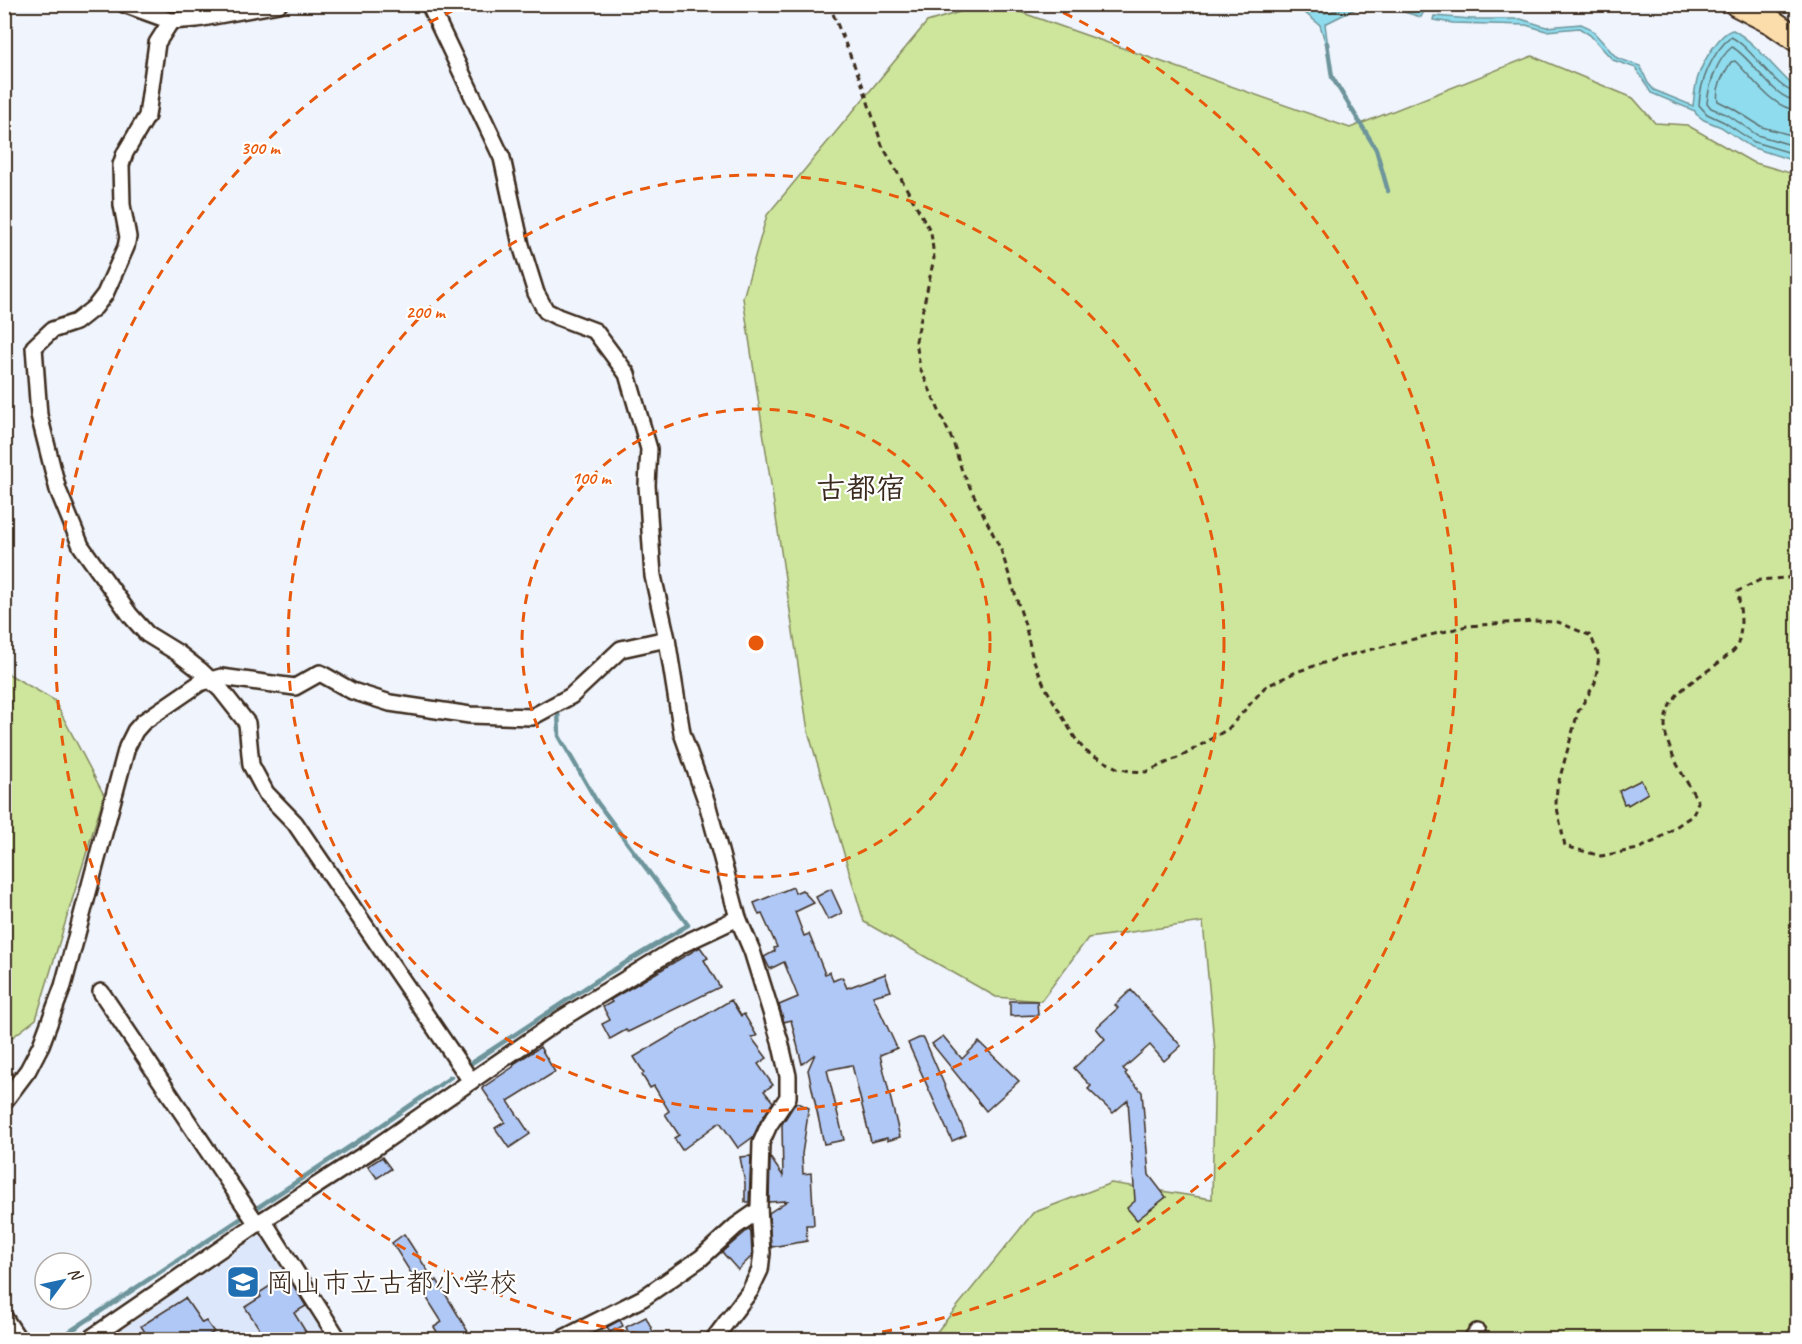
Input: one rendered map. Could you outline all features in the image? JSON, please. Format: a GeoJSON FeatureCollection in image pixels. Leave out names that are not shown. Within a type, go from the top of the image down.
{"type":"FeatureCollection","features":[{"type":"Feature","properties":{"kind":"main road"},"geometry":{"type":"LineString","coordinates":[[1737,4],[1772,22],[1797,40]]}},
{"type":"Feature","properties":{"kind":"street"},"geometry":{"type":"LineString","coordinates":[[124,4],[171,21],[197,19],[279,4]]}},
{"type":"Feature","properties":{"kind":"street"},"geometry":{"type":"LineString","coordinates":[[429,4],[502,158],[521,245],[541,302],[546,310],[558,317],[595,331],[627,374],[649,449],[647,485],[653,576],[667,639],[682,733],[707,803],[738,918],[765,990],[788,1076],[788,1097],[769,1125],[761,1143],[759,1210],[762,1253],[760,1270],[750,1290],[713,1340]]}},
{"type":"Feature","properties":{"kind":"street"},"geometry":{"type":"LineString","coordinates":[[171,21],[157,43],[147,116],[125,153],[121,165],[122,205],[128,237],[126,247],[105,294],[95,307],[76,322],[52,330],[34,347],[39,415],[58,490],[81,546],[130,615],[147,634],[178,653],[221,690],[247,723],[251,765],[266,793],[295,823],[471,1081]]}},
{"type":"Feature","properties":{"kind":"street"},"geometry":{"type":"LineString","coordinates":[[4,1102],[28,1070],[41,1045],[63,986],[127,747],[135,731],[143,722],[208,679],[221,677],[295,687],[320,673],[352,692],[390,704],[470,715],[532,717],[571,696],[621,649],[667,639]]}},
{"type":"Feature","properties":{"kind":"street"},"geometry":{"type":"LineString","coordinates":[[88,1340],[254,1217],[373,1149],[561,1019],[683,944],[738,918]]}},
{"type":"Feature","properties":{"kind":"street"},"geometry":{"type":"LineString","coordinates":[[101,992],[339,1340]]}},
{"type":"Feature","properties":{"kind":"street"},"geometry":{"type":"LineString","coordinates":[[560,1340],[643,1298],[701,1258],[736,1226],[759,1210]]}},
{"type":"Feature","properties":{"kind":"street"},"geometry":{"type":"LineString","coordinates":[[4,1317],[19,1340]]}},
{"type":"Feature","properties":{"kind":"path"},"geometry":{"type":"LineString","coordinates":[[830,4],[862,84],[882,145],[931,232],[934,258],[916,341],[920,368],[953,442],[962,471],[1001,550],[1026,628],[1032,656],[1044,685],[1085,752],[1117,768],[1146,772],[1184,755],[1228,729],[1265,687],[1296,672],[1344,657],[1467,626],[1534,621],[1558,622],[1591,636],[1599,657],[1595,683],[1578,712],[1557,788],[1556,803],[1565,846],[1601,856],[1638,849],[1657,840],[1693,815],[1698,802],[1670,747],[1665,732],[1672,700],[1690,681],[1716,666],[1736,648],[1742,623],[1738,591],[1760,580],[1797,577]]}},
{"type":"Feature","properties":{"kind":"shaded area","name":"岡山市立古都小学校"},"geometry":{"type":"Polygon","coordinates":[[[258,1236],[266,1238],[331,1340],[107,1340],[258,1236]]]}},
{"type":"Feature","properties":{"kind":"green space"},"geometry":{"type":"Polygon","coordinates":[[[982,5],[1000,5],[1350,128],[1532,56],[1633,98],[1655,123],[1687,125],[1752,162],[1797,175],[1797,1339],[931,1339],[1033,1213],[1111,1183],[1212,1199],[1215,1052],[1203,922],[1088,938],[1041,1001],[996,997],[864,922],[808,731],[743,298],[767,215],[927,22],[982,5]]]}},
{"type":"Feature","properties":{"kind":"green space"},"geometry":{"type":"Polygon","coordinates":[[[5,672],[54,700],[104,795],[36,1019],[5,1043],[5,672]]]}},
{"type":"Feature","properties":{"kind":"water"},"geometry":{"type":"Polygon","coordinates":[[[1295,5],[1316,5],[1324,13],[1363,5],[1325,24],[1329,55],[1320,25],[1295,5]]]}},
{"type":"Feature","properties":{"kind":"water"},"geometry":{"type":"Polygon","coordinates":[[[1381,5],[1403,5],[1424,11],[1421,17],[1381,5]]]}},
{"type":"Feature","properties":{"kind":"water"},"geometry":{"type":"Polygon","coordinates":[[[1434,16],[1521,19],[1546,27],[1581,24],[1590,28],[1617,58],[1640,66],[1654,90],[1693,106],[1699,74],[1704,62],[1723,36],[1733,30],[1758,50],[1797,89],[1797,162],[1751,147],[1721,127],[1704,120],[1695,111],[1651,93],[1636,68],[1613,60],[1590,35],[1579,28],[1546,31],[1526,25],[1453,23],[1433,20],[1434,16]]]}},
{"type":"Feature","properties":{"kind":"building"},"geometry":{"type":"Polygon","coordinates":[[[1641,780],[1648,793],[1628,805],[1624,804],[1619,791],[1641,780]]]}},
{"type":"Feature","properties":{"kind":"building"},"geometry":{"type":"Polygon","coordinates":[[[793,887],[795,893],[802,890],[814,903],[795,912],[804,936],[809,934],[825,974],[830,972],[833,981],[842,977],[847,988],[885,974],[891,991],[873,996],[897,1048],[880,1055],[900,1137],[871,1142],[852,1065],[827,1070],[844,1140],[824,1144],[808,1070],[815,1054],[802,1064],[791,1020],[784,1022],[779,1005],[798,997],[784,962],[770,969],[764,957],[775,951],[774,948],[777,947],[762,914],[759,915],[754,903],[793,887]]]}},
{"type":"Feature","properties":{"kind":"building"},"geometry":{"type":"Polygon","coordinates":[[[831,889],[842,913],[828,920],[816,897],[831,889]]]}},
{"type":"Feature","properties":{"kind":"building"},"geometry":{"type":"Polygon","coordinates":[[[700,947],[708,958],[704,960],[720,987],[610,1039],[602,1024],[610,1020],[603,1007],[612,1002],[610,1000],[700,947]]]}},
{"type":"Feature","properties":{"kind":"building"},"geometry":{"type":"Polygon","coordinates":[[[1131,990],[1181,1046],[1164,1061],[1150,1045],[1123,1069],[1142,1092],[1149,1175],[1166,1197],[1137,1220],[1127,1208],[1135,1201],[1128,1100],[1113,1113],[1088,1089],[1091,1086],[1074,1068],[1105,1039],[1096,1028],[1118,1008],[1115,1005],[1131,990]]]}},
{"type":"Feature","properties":{"kind":"building"},"geometry":{"type":"Polygon","coordinates":[[[731,1000],[741,1016],[744,1014],[757,1036],[751,1037],[767,1058],[758,1064],[773,1085],[764,1091],[773,1102],[753,1137],[738,1148],[720,1122],[682,1150],[674,1138],[679,1135],[665,1114],[669,1111],[654,1086],[650,1088],[634,1057],[731,1000]]]}},
{"type":"Feature","properties":{"kind":"building"},"geometry":{"type":"Polygon","coordinates":[[[1010,1001],[1037,1001],[1038,1015],[1010,1016],[1010,1001]]]}},
{"type":"Feature","properties":{"kind":"building"},"geometry":{"type":"Polygon","coordinates":[[[943,1036],[962,1059],[979,1042],[1019,1081],[986,1111],[932,1044],[943,1036]]]}},
{"type":"Feature","properties":{"kind":"building"},"geometry":{"type":"Polygon","coordinates":[[[924,1038],[966,1135],[952,1141],[908,1043],[924,1038]]]}},
{"type":"Feature","properties":{"kind":"building"},"geometry":{"type":"Polygon","coordinates":[[[540,1047],[555,1072],[508,1101],[530,1134],[509,1148],[495,1128],[505,1122],[482,1088],[540,1047]]]}},
{"type":"Feature","properties":{"kind":"building"},"geometry":{"type":"Polygon","coordinates":[[[796,1102],[809,1108],[802,1154],[803,1174],[811,1173],[814,1225],[806,1225],[807,1241],[771,1247],[769,1213],[787,1201],[769,1202],[770,1157],[783,1176],[782,1124],[796,1102]]]}},
{"type":"Feature","properties":{"kind":"building"},"geometry":{"type":"Polygon","coordinates":[[[751,1156],[749,1202],[745,1202],[745,1183],[740,1157],[751,1156]]]}},
{"type":"Feature","properties":{"kind":"building"},"geometry":{"type":"Polygon","coordinates":[[[382,1157],[391,1169],[377,1178],[368,1166],[382,1157]]]}},
{"type":"Feature","properties":{"kind":"building"},"geometry":{"type":"Polygon","coordinates":[[[749,1229],[752,1256],[738,1270],[722,1252],[749,1229]]]}},
{"type":"Feature","properties":{"kind":"building"},"geometry":{"type":"Polygon","coordinates":[[[404,1234],[435,1282],[437,1280],[473,1340],[442,1340],[434,1327],[442,1322],[392,1243],[404,1234]]]}},
{"type":"Feature","properties":{"kind":"building"},"geometry":{"type":"Polygon","coordinates":[[[287,1275],[306,1306],[294,1313],[311,1340],[267,1340],[245,1307],[261,1297],[259,1293],[287,1275]]]}},
{"type":"Feature","properties":{"kind":"building"},"geometry":{"type":"Polygon","coordinates":[[[185,1298],[202,1323],[206,1321],[214,1332],[209,1335],[213,1340],[150,1340],[141,1326],[185,1298]]]}},
{"type":"Feature","properties":{"kind":"building"},"geometry":{"type":"Polygon","coordinates":[[[646,1317],[657,1340],[632,1340],[626,1327],[646,1317]]]}},
{"type":"Feature","properties":{"kind":"building"},"geometry":{"type":"Polygon","coordinates":[[[620,1320],[623,1326],[610,1332],[607,1327],[620,1320]]]}},
{"type":"Feature","properties":{"kind":"waterway"},"geometry":{"type":"LineString","coordinates":[[1327,43],[1332,77],[1376,149],[1388,191]]}},
{"type":"Feature","properties":{"kind":"waterway"},"geometry":{"type":"LineString","coordinates":[[467,1066],[602,977],[688,925],[597,802],[559,736],[558,709]]}},
{"type":"Feature","properties":{"kind":"waterway"},"geometry":{"type":"LineString","coordinates":[[57,1340],[369,1134],[451,1077]]}},
{"type":"Feature","properties":{"kind":"place","name":"岡山市立古都小学校"},"geometry":{"type":"Point","coordinates":[243,1282]}},
{"type":"Feature","properties":{"kind":"district","name":"古都宿"},"geometry":{"type":"Point","coordinates":[861,488]}}]}
